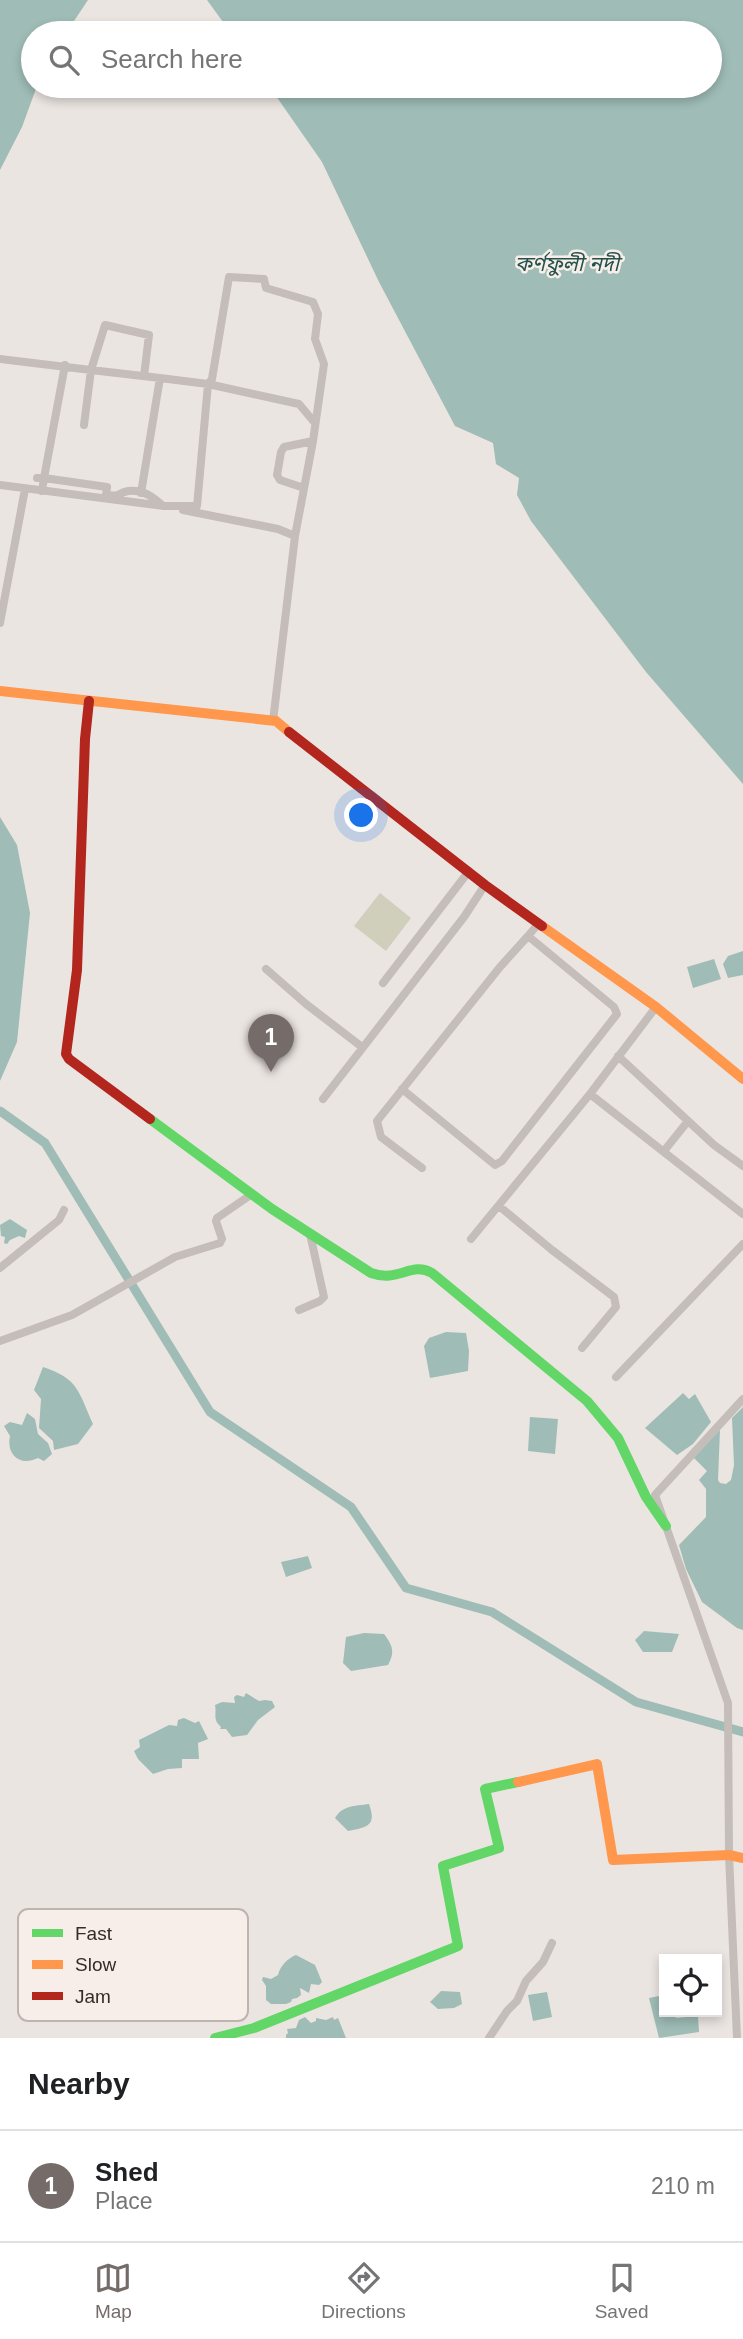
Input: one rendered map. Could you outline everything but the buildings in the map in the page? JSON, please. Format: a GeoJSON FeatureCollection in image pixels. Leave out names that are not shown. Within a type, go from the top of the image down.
{"type":"FeatureCollection","features":[{"type":"Feature","properties":{"kind":"street"},"geometry":{"type":"LineString","coordinates":[[40,478],[107,487],[106,495],[118,497],[127,491],[151,494],[163,506],[197,506],[208,384],[212,379],[229,277],[264,279],[266,288],[313,302],[318,314],[315,339],[324,363],[295,536],[272,721]]}},
{"type":"Feature","properties":{"kind":"street"},"geometry":{"type":"LineString","coordinates":[[84,425],[91,370],[105,325],[149,335],[144,376]]}},
{"type":"Feature","properties":{"kind":"street"},"geometry":{"type":"LineString","coordinates":[[0,359],[208,384],[299,404],[315,423]]}},
{"type":"Feature","properties":{"kind":"street"},"geometry":{"type":"LineString","coordinates":[[42,491],[40,478],[65,365]]}},
{"type":"Feature","properties":{"kind":"street"},"geometry":{"type":"LineString","coordinates":[[141,493],[160,378]]}},
{"type":"Feature","properties":{"kind":"street"},"geometry":{"type":"LineString","coordinates":[[304,488],[280,480],[276,475],[284,447],[313,441]]}},
{"type":"Feature","properties":{"kind":"street"},"geometry":{"type":"LineString","coordinates":[[0,485],[163,506],[278,529],[295,536]]}},
{"type":"Feature","properties":{"kind":"street"},"geometry":{"type":"LineString","coordinates":[[0,623],[25,489]]}},
{"type":"Feature","properties":{"kind":"street"},"geometry":{"type":"LineString","coordinates":[[0,691],[276,721],[379,799],[485,885],[656,1007],[743,1079]]}},
{"type":"Feature","properties":{"kind":"street"},"geometry":{"type":"LineString","coordinates":[[89,701],[85,739],[77,970],[66,1054],[69,1059],[251,1194],[371,1273],[387,1277],[418,1267],[424,1268],[587,1401],[620,1442],[646,1500],[666,1526]]}},
{"type":"Feature","properties":{"kind":"street"},"geometry":{"type":"LineString","coordinates":[[383,984],[468,871]]}},
{"type":"Feature","properties":{"kind":"street"},"geometry":{"type":"LineString","coordinates":[[323,1099],[464,917],[485,885]]}},
{"type":"Feature","properties":{"kind":"street"},"geometry":{"type":"LineString","coordinates":[[422,1168],[381,1137],[377,1121],[500,967],[539,923]]}},
{"type":"Feature","properties":{"kind":"street"},"geometry":{"type":"LineString","coordinates":[[402,1089],[495,1164],[502,1161],[617,1014],[614,1007],[528,936]]}},
{"type":"Feature","properties":{"kind":"street"},"geometry":{"type":"LineString","coordinates":[[266,969],[362,1047]]}},
{"type":"Feature","properties":{"kind":"street"},"geometry":{"type":"LineString","coordinates":[[471,1240],[590,1094],[656,1007]]}},
{"type":"Feature","properties":{"kind":"street"},"geometry":{"type":"LineString","coordinates":[[618,1056],[714,1144],[743,1166]]}},
{"type":"Feature","properties":{"kind":"street"},"geometry":{"type":"LineString","coordinates":[[590,1094],[743,1214]]}},
{"type":"Feature","properties":{"kind":"street"},"geometry":{"type":"LineString","coordinates":[[664,1151],[688,1121]]}},
{"type":"Feature","properties":{"kind":"street"},"geometry":{"type":"LineString","coordinates":[[0,1341],[72,1315],[175,1257],[220,1242],[222,1239],[217,1218],[251,1194]]}},
{"type":"Feature","properties":{"kind":"street"},"geometry":{"type":"LineString","coordinates":[[499,1206],[614,1297],[616,1307],[582,1349]]}},
{"type":"Feature","properties":{"kind":"street"},"geometry":{"type":"LineString","coordinates":[[0,1268],[59,1220],[64,1210]]}},
{"type":"Feature","properties":{"kind":"street"},"geometry":{"type":"LineString","coordinates":[[299,1310],[324,1297],[310,1234]]}},
{"type":"Feature","properties":{"kind":"street"},"geometry":{"type":"LineString","coordinates":[[616,1377],[743,1244]]}},
{"type":"Feature","properties":{"kind":"street"},"geometry":{"type":"LineString","coordinates":[[737,2038],[729,1855],[728,1703],[656,1502],[656,1491],[743,1399]]}},
{"type":"Feature","properties":{"kind":"street"},"geometry":{"type":"LineString","coordinates":[[215,2038],[254,2028],[458,1947],[443,1866],[499,1848],[485,1788],[597,1764],[613,1860],[729,1855],[743,1858]]}},
{"type":"Feature","properties":{"kind":"street"},"geometry":{"type":"LineString","coordinates":[[489,2038],[517,2001],[526,1981],[542,1962],[552,1943]]}},
{"type":"Feature","properties":{"kind":"green space"},"geometry":{"type":"Polygon","coordinates":[[[380,893],[411,918],[386,951],[354,926],[380,893]]]}},
{"type":"Feature","properties":{"kind":"water"},"geometry":{"type":"Polygon","coordinates":[[[0,0],[88,0],[74,21],[21,21],[21,98],[33,98],[22,127],[0,170],[0,0]]]}},
{"type":"Feature","properties":{"kind":"water","name":"কর্ণফুলী নদী"},"geometry":{"type":"Polygon","coordinates":[[[207,0],[743,0],[743,784],[646,672],[531,521],[517,495],[519,478],[496,464],[493,443],[455,426],[379,282],[322,162],[277,98],[722,98],[722,21],[222,21],[207,0]]]}},
{"type":"Feature","properties":{"kind":"water"},"geometry":{"type":"Polygon","coordinates":[[[0,817],[17,845],[30,913],[17,1042],[0,1081],[0,817]]]}},
{"type":"Feature","properties":{"kind":"water"},"geometry":{"type":"Polygon","coordinates":[[[743,951],[743,975],[728,978],[723,964],[728,956],[743,951]]]}},
{"type":"Feature","properties":{"kind":"water"},"geometry":{"type":"Polygon","coordinates":[[[714,959],[721,979],[693,988],[687,967],[714,959]]]}},
{"type":"Feature","properties":{"kind":"water"},"geometry":{"type":"Polygon","coordinates":[[[10,1219],[27,1230],[25,1238],[19,1236],[7,1244],[4,1243],[5,1237],[1,1236],[0,1225],[10,1219]]]}},
{"type":"Feature","properties":{"kind":"water"},"geometry":{"type":"Polygon","coordinates":[[[446,1332],[466,1333],[468,1371],[430,1378],[424,1346],[429,1338],[446,1332]]]}},
{"type":"Feature","properties":{"kind":"water"},"geometry":{"type":"Polygon","coordinates":[[[43,1367],[71,1382],[84,1403],[93,1424],[78,1444],[54,1450],[53,1441],[39,1428],[41,1399],[34,1390],[43,1367]]]}},
{"type":"Feature","properties":{"kind":"water"},"geometry":{"type":"Polygon","coordinates":[[[683,1393],[689,1399],[695,1394],[711,1422],[693,1444],[677,1455],[645,1428],[683,1393]]]}},
{"type":"Feature","properties":{"kind":"water"},"geometry":{"type":"Polygon","coordinates":[[[743,1407],[743,1630],[702,1602],[686,1569],[679,1545],[706,1517],[706,1489],[699,1480],[707,1471],[693,1457],[720,1430],[718,1480],[726,1484],[731,1480],[734,1465],[732,1418],[743,1407]]]}},
{"type":"Feature","properties":{"kind":"water"},"geometry":{"type":"Polygon","coordinates":[[[27,1413],[35,1419],[38,1434],[48,1443],[52,1454],[44,1461],[38,1458],[20,1460],[10,1449],[10,1436],[4,1426],[10,1422],[22,1425],[27,1413]]]}},
{"type":"Feature","properties":{"kind":"water"},"geometry":{"type":"Polygon","coordinates":[[[530,1417],[558,1419],[555,1454],[528,1451],[530,1417]]]}},
{"type":"Feature","properties":{"kind":"water"},"geometry":{"type":"Polygon","coordinates":[[[308,1556],[312,1568],[286,1577],[281,1562],[308,1556]]]}},
{"type":"Feature","properties":{"kind":"water"},"geometry":{"type":"Polygon","coordinates":[[[644,1631],[679,1634],[672,1652],[643,1652],[635,1640],[644,1631]]]}},
{"type":"Feature","properties":{"kind":"water"},"geometry":{"type":"Polygon","coordinates":[[[364,1633],[384,1634],[392,1649],[390,1660],[388,1665],[351,1671],[343,1663],[346,1637],[364,1633]]]}},
{"type":"Feature","properties":{"kind":"water"},"geometry":{"type":"Polygon","coordinates":[[[246,1693],[259,1701],[272,1701],[275,1707],[258,1720],[247,1735],[232,1737],[226,1729],[220,1729],[215,1705],[222,1702],[235,1703],[234,1697],[244,1697],[246,1693]]]}},
{"type":"Feature","properties":{"kind":"water"},"geometry":{"type":"Polygon","coordinates":[[[184,1718],[195,1723],[199,1721],[208,1739],[198,1743],[199,1759],[182,1759],[182,1768],[153,1774],[134,1751],[140,1747],[139,1740],[169,1725],[177,1726],[178,1720],[184,1718]]]}},
{"type":"Feature","properties":{"kind":"water"},"geometry":{"type":"Polygon","coordinates":[[[369,1804],[372,1817],[365,1826],[348,1831],[335,1818],[346,1808],[369,1804]]]}},
{"type":"Feature","properties":{"kind":"water"},"geometry":{"type":"Polygon","coordinates":[[[296,1955],[315,1965],[322,1982],[319,1985],[311,1984],[309,1993],[300,1988],[301,1995],[291,2002],[271,2004],[266,2000],[263,1977],[271,1979],[278,1975],[285,1963],[296,1955]]]}},
{"type":"Feature","properties":{"kind":"water"},"geometry":{"type":"Polygon","coordinates":[[[441,1991],[460,1992],[462,2004],[454,2008],[438,2009],[430,2002],[441,1991]]]}},
{"type":"Feature","properties":{"kind":"water"},"geometry":{"type":"Polygon","coordinates":[[[547,1992],[552,2017],[533,2021],[528,1995],[547,1992]]]}},
{"type":"Feature","properties":{"kind":"water"},"geometry":{"type":"Polygon","coordinates":[[[659,1996],[659,2017],[698,2017],[699,2032],[659,2038],[649,1998],[659,1996]]]}},
{"type":"Feature","properties":{"kind":"water"},"geometry":{"type":"Polygon","coordinates":[[[305,2017],[311,2023],[316,2021],[316,2018],[338,2018],[346,2038],[286,2038],[287,2029],[296,2028],[299,2020],[305,2017]]]}},
{"type":"Feature","properties":{"kind":"waterway"},"geometry":{"type":"LineString","coordinates":[[0,1111],[45,1143],[210,1412],[351,1507],[406,1588],[492,1612],[636,1702],[743,1732]]}},
{"type":"Feature","properties":{"kind":"traffic: fast"},"geometry":{"type":"LineString","coordinates":[[150,1119],[272,1209],[371,1273],[389,1276],[418,1269],[432,1273],[587,1401],[618,1438],[646,1497],[666,1526]]}},
{"type":"Feature","properties":{"kind":"traffic: fast"},"geometry":{"type":"LineString","coordinates":[[215,2038],[254,2028],[458,1946],[443,1866],[499,1848],[485,1789],[518,1782]]}},
{"type":"Feature","properties":{"kind":"traffic: slow"},"geometry":{"type":"LineString","coordinates":[[0,691],[276,721],[289,732]]}},
{"type":"Feature","properties":{"kind":"traffic: slow"},"geometry":{"type":"LineString","coordinates":[[542,926],[656,1007],[743,1079]]}},
{"type":"Feature","properties":{"kind":"traffic: slow"},"geometry":{"type":"LineString","coordinates":[[518,1782],[597,1764],[613,1860],[729,1855],[743,1858]]}},
{"type":"Feature","properties":{"kind":"traffic: jam"},"geometry":{"type":"LineString","coordinates":[[89,701],[85,739],[77,970],[66,1054],[69,1059],[150,1119]]}},
{"type":"Feature","properties":{"kind":"traffic: jam"},"geometry":{"type":"LineString","coordinates":[[289,732],[485,885],[542,926]]}},
{"type":"Feature","properties":{"kind":"place","name":"Shed"},"geometry":{"type":"Point","coordinates":[271,1072]}}]}
